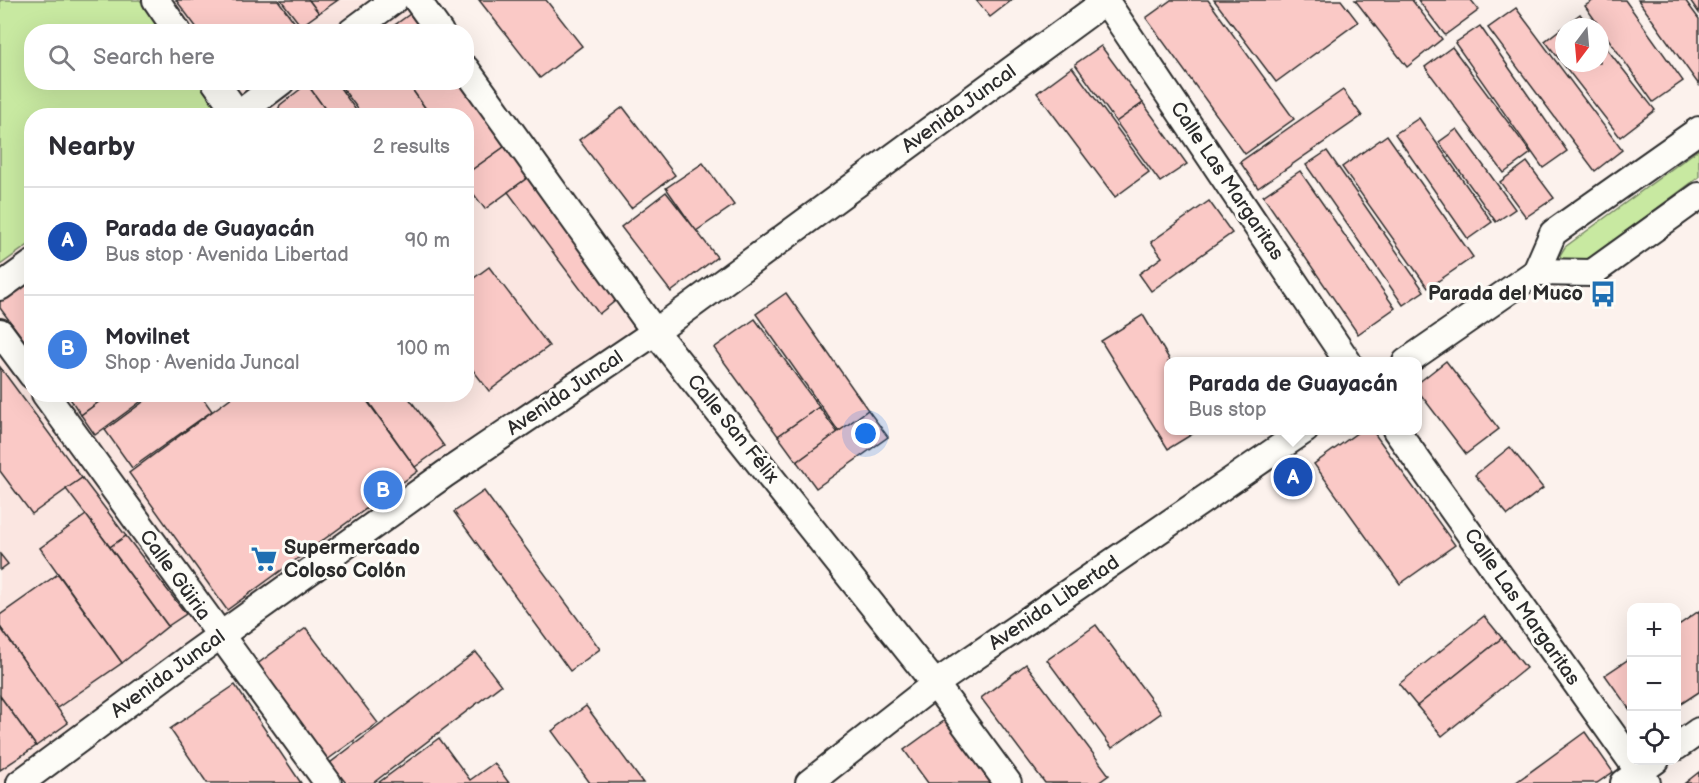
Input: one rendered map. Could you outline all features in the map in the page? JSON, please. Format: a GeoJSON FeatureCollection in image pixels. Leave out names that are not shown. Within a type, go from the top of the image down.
{"type":"FeatureCollection","features":[{"type":"Feature","properties":{"kind":"street"},"geometry":{"type":"LineString","coordinates":[[156,0],[172,24]]}},
{"type":"Feature","properties":{"kind":"street"},"geometry":{"type":"LineString","coordinates":[[362,24],[394,0]]}},
{"type":"Feature","properties":{"kind":"street"},"geometry":{"type":"LineString","coordinates":[[417,0],[434,24]]}},
{"type":"Feature","properties":{"kind":"street","name":"Avenida Juncal"},"geometry":{"type":"LineString","coordinates":[[20,783],[445,474],[655,332],[1106,0]]}},
{"type":"Feature","properties":{"kind":"street","name":"Calle Las Margaritas"},"geometry":{"type":"LineString","coordinates":[[1106,0],[1345,357]]}},
{"type":"Feature","properties":{"kind":"street","name":"Calle San Félix"},"geometry":{"type":"LineString","coordinates":[[474,80],[655,332],[935,684],[1008,783]]}},
{"type":"Feature","properties":{"kind":"street"},"geometry":{"type":"LineString","coordinates":[[220,90],[232,108]]}},
{"type":"Feature","properties":{"kind":"street"},"geometry":{"type":"LineString","coordinates":[[246,108],[270,90]]}},
{"type":"Feature","properties":{"kind":"street"},"geometry":{"type":"LineString","coordinates":[[1413,357],[1536,272],[1553,232],[1699,130]]}},
{"type":"Feature","properties":{"kind":"street"},"geometry":{"type":"LineString","coordinates":[[1536,272],[1592,273],[1699,196]]}},
{"type":"Feature","properties":{"kind":"street"},"geometry":{"type":"LineString","coordinates":[[0,287],[24,270]]}},
{"type":"Feature","properties":{"kind":"street"},"geometry":{"type":"LineString","coordinates":[[0,332],[24,364]]}},
{"type":"Feature","properties":{"kind":"street","name":"Calle Güiria"},"geometry":{"type":"LineString","coordinates":[[51,402],[328,783]]}},
{"type":"Feature","properties":{"kind":"street","name":"Avenida Libertad"},"geometry":{"type":"LineString","coordinates":[[809,783],[935,684],[1298,435]]}},
{"type":"Feature","properties":{"kind":"street","name":"Calle Las Margaritas"},"geometry":{"type":"LineString","coordinates":[[1400,435],[1642,775]]}},
{"type":"Feature","properties":{"kind":"street"},"geometry":{"type":"LineString","coordinates":[[1681,744],[1699,731]]}},
{"type":"Feature","properties":{"kind":"shaded area"},"geometry":{"type":"Polygon","coordinates":[[[0,0],[417,0],[435,24],[24,24],[24,90],[472,90],[655,332],[16,783],[0,783],[0,0]]]}},
{"type":"Feature","properties":{"kind":"green space"},"geometry":{"type":"Polygon","coordinates":[[[0,0],[140,0],[158,24],[24,24],[24,90],[204,90],[217,108],[24,108],[24,248],[0,265],[0,0]]]}},
{"type":"Feature","properties":{"kind":"green space"},"geometry":{"type":"Polygon","coordinates":[[[1699,149],[1699,177],[1585,262],[1563,264],[1560,255],[1565,247],[1699,149]]]}},
{"type":"Feature","properties":{"kind":"building"},"geometry":{"type":"Polygon","coordinates":[[[176,0],[278,0],[296,24],[194,24],[176,0]]]}},
{"type":"Feature","properties":{"kind":"building"},"geometry":{"type":"Polygon","coordinates":[[[281,0],[309,0],[319,13],[304,24],[299,24],[281,0]]]}},
{"type":"Feature","properties":{"kind":"building"},"geometry":{"type":"Polygon","coordinates":[[[309,0],[338,0],[319,13],[309,0]]]}},
{"type":"Feature","properties":{"kind":"building"},"geometry":{"type":"Polygon","coordinates":[[[479,0],[546,0],[582,46],[540,78],[479,0]]]}},
{"type":"Feature","properties":{"kind":"building"},"geometry":{"type":"Polygon","coordinates":[[[976,0],[1012,0],[990,17],[976,0]]]}},
{"type":"Feature","properties":{"kind":"building"},"geometry":{"type":"Polygon","coordinates":[[[1171,0],[1208,0],[1294,119],[1245,154],[1146,18],[1171,0]]]}},
{"type":"Feature","properties":{"kind":"building"},"geometry":{"type":"Polygon","coordinates":[[[1214,0],[1341,0],[1358,22],[1276,82],[1214,0]]]}},
{"type":"Feature","properties":{"kind":"building"},"geometry":{"type":"Polygon","coordinates":[[[1355,0],[1412,0],[1442,39],[1407,67],[1355,0]]]}},
{"type":"Feature","properties":{"kind":"building"},"geometry":{"type":"Polygon","coordinates":[[[1418,0],[1471,0],[1479,10],[1445,35],[1418,0]]]}},
{"type":"Feature","properties":{"kind":"building"},"geometry":{"type":"Polygon","coordinates":[[[1594,0],[1625,0],[1683,81],[1653,102],[1609,40],[1609,18],[1594,18],[1585,6],[1594,0]]]}},
{"type":"Feature","properties":{"kind":"building"},"geometry":{"type":"Polygon","coordinates":[[[1638,0],[1685,0],[1699,19],[1699,85],[1638,0]]]}},
{"type":"Feature","properties":{"kind":"building"},"geometry":{"type":"Polygon","coordinates":[[[1690,0],[1699,0],[1699,13],[1690,0]]]}},
{"type":"Feature","properties":{"kind":"building"},"geometry":{"type":"Polygon","coordinates":[[[1516,8],[1555,60],[1555,72],[1564,72],[1622,150],[1595,171],[1488,28],[1516,8]]]}},
{"type":"Feature","properties":{"kind":"building"},"geometry":{"type":"Polygon","coordinates":[[[410,14],[417,24],[396,24],[410,14]]]}},
{"type":"Feature","properties":{"kind":"building"},"geometry":{"type":"Polygon","coordinates":[[[1480,26],[1567,151],[1543,168],[1455,43],[1480,26]]]}},
{"type":"Feature","properties":{"kind":"building"},"geometry":{"type":"Polygon","coordinates":[[[1555,33],[1555,54],[1545,41],[1555,33]]]}},
{"type":"Feature","properties":{"kind":"building"},"geometry":{"type":"Polygon","coordinates":[[[1101,46],[1143,103],[1116,122],[1075,64],[1101,46]]]}},
{"type":"Feature","properties":{"kind":"building"},"geometry":{"type":"Polygon","coordinates":[[[1452,47],[1531,153],[1504,173],[1425,67],[1452,47]]]}},
{"type":"Feature","properties":{"kind":"building"},"geometry":{"type":"Polygon","coordinates":[[[1609,51],[1655,110],[1620,137],[1569,72],[1609,72],[1609,51]]]}},
{"type":"Feature","properties":{"kind":"building"},"geometry":{"type":"Polygon","coordinates":[[[1072,67],[1149,172],[1115,197],[1037,93],[1072,67]]]}},
{"type":"Feature","properties":{"kind":"building"},"geometry":{"type":"Polygon","coordinates":[[[299,90],[311,90],[324,108],[279,108],[299,90]]]}},
{"type":"Feature","properties":{"kind":"building"},"geometry":{"type":"Polygon","coordinates":[[[311,90],[342,90],[354,108],[324,108],[311,90]]]}},
{"type":"Feature","properties":{"kind":"building"},"geometry":{"type":"Polygon","coordinates":[[[344,90],[413,90],[425,108],[357,108],[344,90]]]}},
{"type":"Feature","properties":{"kind":"building"},"geometry":{"type":"Polygon","coordinates":[[[413,90],[467,90],[507,145],[474,169],[474,108],[425,108],[413,90]]]}},
{"type":"Feature","properties":{"kind":"building"},"geometry":{"type":"Polygon","coordinates":[[[1343,90],[1362,116],[1258,188],[1240,162],[1343,90]]]}},
{"type":"Feature","properties":{"kind":"building"},"geometry":{"type":"Polygon","coordinates":[[[1143,103],[1187,164],[1160,182],[1116,122],[1143,103]]]}},
{"type":"Feature","properties":{"kind":"building"},"geometry":{"type":"Polygon","coordinates":[[[623,107],[675,175],[631,208],[579,140],[623,107]]]}},
{"type":"Feature","properties":{"kind":"building"},"geometry":{"type":"Polygon","coordinates":[[[1419,118],[1492,222],[1468,239],[1395,134],[1419,118]]]}},
{"type":"Feature","properties":{"kind":"building"},"geometry":{"type":"Polygon","coordinates":[[[1457,129],[1515,209],[1496,222],[1439,142],[1457,129]]]}},
{"type":"Feature","properties":{"kind":"building"},"geometry":{"type":"Polygon","coordinates":[[[1387,135],[1473,257],[1428,288],[1342,167],[1387,135]]]}},
{"type":"Feature","properties":{"kind":"building"},"geometry":{"type":"Polygon","coordinates":[[[507,145],[530,176],[485,209],[474,195],[474,168],[507,145]]]}},
{"type":"Feature","properties":{"kind":"building"},"geometry":{"type":"Polygon","coordinates":[[[1327,151],[1424,291],[1403,305],[1306,165],[1327,151]]]}},
{"type":"Feature","properties":{"kind":"building"},"geometry":{"type":"Polygon","coordinates":[[[1527,162],[1554,198],[1526,217],[1500,182],[1527,162]]]}},
{"type":"Feature","properties":{"kind":"building"},"geometry":{"type":"Polygon","coordinates":[[[703,163],[734,205],[696,231],[666,188],[703,163]]]}},
{"type":"Feature","properties":{"kind":"building"},"geometry":{"type":"Polygon","coordinates":[[[1300,171],[1395,308],[1358,334],[1263,196],[1300,171]]]}},
{"type":"Feature","properties":{"kind":"building"},"geometry":{"type":"Polygon","coordinates":[[[530,176],[620,297],[599,314],[508,192],[530,176]]]}},
{"type":"Feature","properties":{"kind":"building"},"geometry":{"type":"Polygon","coordinates":[[[666,192],[717,257],[671,292],[621,227],[666,192]]]}},
{"type":"Feature","properties":{"kind":"building"},"geometry":{"type":"Polygon","coordinates":[[[1209,201],[1232,233],[1151,291],[1139,274],[1162,257],[1151,242],[1209,201]]]}},
{"type":"Feature","properties":{"kind":"building"},"geometry":{"type":"Polygon","coordinates":[[[489,267],[549,346],[489,391],[474,371],[474,278],[489,267]]]}},
{"type":"Feature","properties":{"kind":"building"},"geometry":{"type":"Polygon","coordinates":[[[24,284],[24,340],[0,308],[0,300],[24,284]]]}},
{"type":"Feature","properties":{"kind":"building"},"geometry":{"type":"Polygon","coordinates":[[[786,293],[868,410],[839,432],[756,314],[786,293]]]}},
{"type":"Feature","properties":{"kind":"building"},"geometry":{"type":"Polygon","coordinates":[[[1143,315],[1168,357],[1164,357],[1164,435],[1191,435],[1168,449],[1101,341],[1143,315]]]}},
{"type":"Feature","properties":{"kind":"building"},"geometry":{"type":"Polygon","coordinates":[[[755,319],[819,407],[778,436],[714,348],[755,319]]]}},
{"type":"Feature","properties":{"kind":"building"},"geometry":{"type":"Polygon","coordinates":[[[1446,361],[1499,429],[1466,454],[1422,396],[1422,380],[1446,361]]]}},
{"type":"Feature","properties":{"kind":"building"},"geometry":{"type":"Polygon","coordinates":[[[0,367],[82,478],[32,514],[0,471],[0,367]]]}},
{"type":"Feature","properties":{"kind":"building"},"geometry":{"type":"Polygon","coordinates":[[[72,402],[99,402],[81,415],[72,402]]]}},
{"type":"Feature","properties":{"kind":"building"},"geometry":{"type":"Polygon","coordinates":[[[99,402],[140,402],[95,435],[81,415],[99,402]]]}},
{"type":"Feature","properties":{"kind":"building"},"geometry":{"type":"Polygon","coordinates":[[[143,402],[206,402],[212,411],[132,468],[105,430],[143,402]]]}},
{"type":"Feature","properties":{"kind":"building"},"geometry":{"type":"Polygon","coordinates":[[[225,402],[368,402],[418,471],[227,610],[129,473],[225,402]]]}},
{"type":"Feature","properties":{"kind":"building"},"geometry":{"type":"Polygon","coordinates":[[[369,402],[412,402],[444,446],[415,467],[369,402]]]}},
{"type":"Feature","properties":{"kind":"building"},"geometry":{"type":"Polygon","coordinates":[[[819,407],[838,433],[797,462],[778,436],[819,407]]]}},
{"type":"Feature","properties":{"kind":"building"},"geometry":{"type":"Polygon","coordinates":[[[868,410],[888,437],[816,488],[797,462],[868,410]]]}},
{"type":"Feature","properties":{"kind":"building"},"geometry":{"type":"Polygon","coordinates":[[[1354,435],[1376,435],[1455,545],[1400,584],[1314,464],[1354,435]]]}},
{"type":"Feature","properties":{"kind":"building"},"geometry":{"type":"Polygon","coordinates":[[[1510,447],[1543,488],[1508,515],[1475,475],[1510,447]]]}},
{"type":"Feature","properties":{"kind":"building"},"geometry":{"type":"Polygon","coordinates":[[[82,478],[126,536],[110,547],[66,489],[82,478]]]}},
{"type":"Feature","properties":{"kind":"building"},"geometry":{"type":"Polygon","coordinates":[[[484,491],[600,649],[570,671],[454,512],[484,491]]]}},
{"type":"Feature","properties":{"kind":"building"},"geometry":{"type":"Polygon","coordinates":[[[86,515],[168,626],[122,663],[40,548],[86,515]]]}},
{"type":"Feature","properties":{"kind":"building"},"geometry":{"type":"Polygon","coordinates":[[[126,536],[186,614],[168,626],[110,547],[126,536]]]}},
{"type":"Feature","properties":{"kind":"building"},"geometry":{"type":"Polygon","coordinates":[[[0,554],[8,564],[0,570],[0,554]]]}},
{"type":"Feature","properties":{"kind":"building"},"geometry":{"type":"Polygon","coordinates":[[[58,574],[122,663],[57,708],[0,627],[0,615],[58,574]]]}},
{"type":"Feature","properties":{"kind":"building"},"geometry":{"type":"Polygon","coordinates":[[[1699,611],[1699,692],[1681,704],[1681,657],[1681,624],[1699,611]]]}},
{"type":"Feature","properties":{"kind":"building"},"geometry":{"type":"Polygon","coordinates":[[[1484,616],[1502,638],[1417,706],[1399,684],[1484,616]]]}},
{"type":"Feature","properties":{"kind":"building"},"geometry":{"type":"Polygon","coordinates":[[[1096,625],[1161,713],[1112,748],[1047,660],[1096,625]]]}},
{"type":"Feature","properties":{"kind":"building"},"geometry":{"type":"Polygon","coordinates":[[[0,627],[68,723],[36,746],[0,696],[0,627]]]}},
{"type":"Feature","properties":{"kind":"building"},"geometry":{"type":"Polygon","coordinates":[[[306,628],[378,723],[327,760],[256,665],[306,628]]]}},
{"type":"Feature","properties":{"kind":"building"},"geometry":{"type":"Polygon","coordinates":[[[1502,638],[1526,668],[1442,736],[1417,706],[1502,638]]]}},
{"type":"Feature","properties":{"kind":"building"},"geometry":{"type":"Polygon","coordinates":[[[476,652],[501,685],[373,783],[346,783],[330,763],[476,652]]]}},
{"type":"Feature","properties":{"kind":"building"},"geometry":{"type":"Polygon","coordinates":[[[1627,660],[1627,706],[1605,675],[1627,660]]]}},
{"type":"Feature","properties":{"kind":"building"},"geometry":{"type":"Polygon","coordinates":[[[1026,664],[1109,775],[1098,783],[1045,783],[981,698],[1026,664]]]}},
{"type":"Feature","properties":{"kind":"building"},"geometry":{"type":"Polygon","coordinates":[[[235,685],[301,783],[207,783],[170,729],[235,685]]]}},
{"type":"Feature","properties":{"kind":"building"},"geometry":{"type":"Polygon","coordinates":[[[0,696],[36,746],[0,770],[0,696]]]}},
{"type":"Feature","properties":{"kind":"building"},"geometry":{"type":"Polygon","coordinates":[[[586,706],[643,783],[590,783],[552,731],[586,706]]]}},
{"type":"Feature","properties":{"kind":"building"},"geometry":{"type":"Polygon","coordinates":[[[948,718],[995,783],[928,783],[904,750],[948,718]]]}},
{"type":"Feature","properties":{"kind":"building"},"geometry":{"type":"Polygon","coordinates":[[[1585,732],[1613,772],[1597,783],[1515,783],[1585,732]]]}},
{"type":"Feature","properties":{"kind":"building"},"geometry":{"type":"Polygon","coordinates":[[[439,738],[470,780],[494,763],[509,783],[378,783],[439,738]]]}},
{"type":"Feature","properties":{"kind":"building"},"geometry":{"type":"Polygon","coordinates":[[[1699,772],[1699,783],[1685,783],[1699,772]]]}},
{"type":"Feature","properties":{"kind":"place","name":"Parada del Muco"},"geometry":{"type":"Point","coordinates":[1603,294]}},
{"type":"Feature","properties":{"kind":"place","name":"Parada de Guayacán"},"geometry":{"type":"Point","coordinates":[1293,477]}},
{"type":"Feature","properties":{"kind":"place","name":"Movilnet"},"geometry":{"type":"Point","coordinates":[383,490]}},
{"type":"Feature","properties":{"kind":"place","name":"Supermercado Coloso Colón"},"geometry":{"type":"Point","coordinates":[264,559]}}]}
